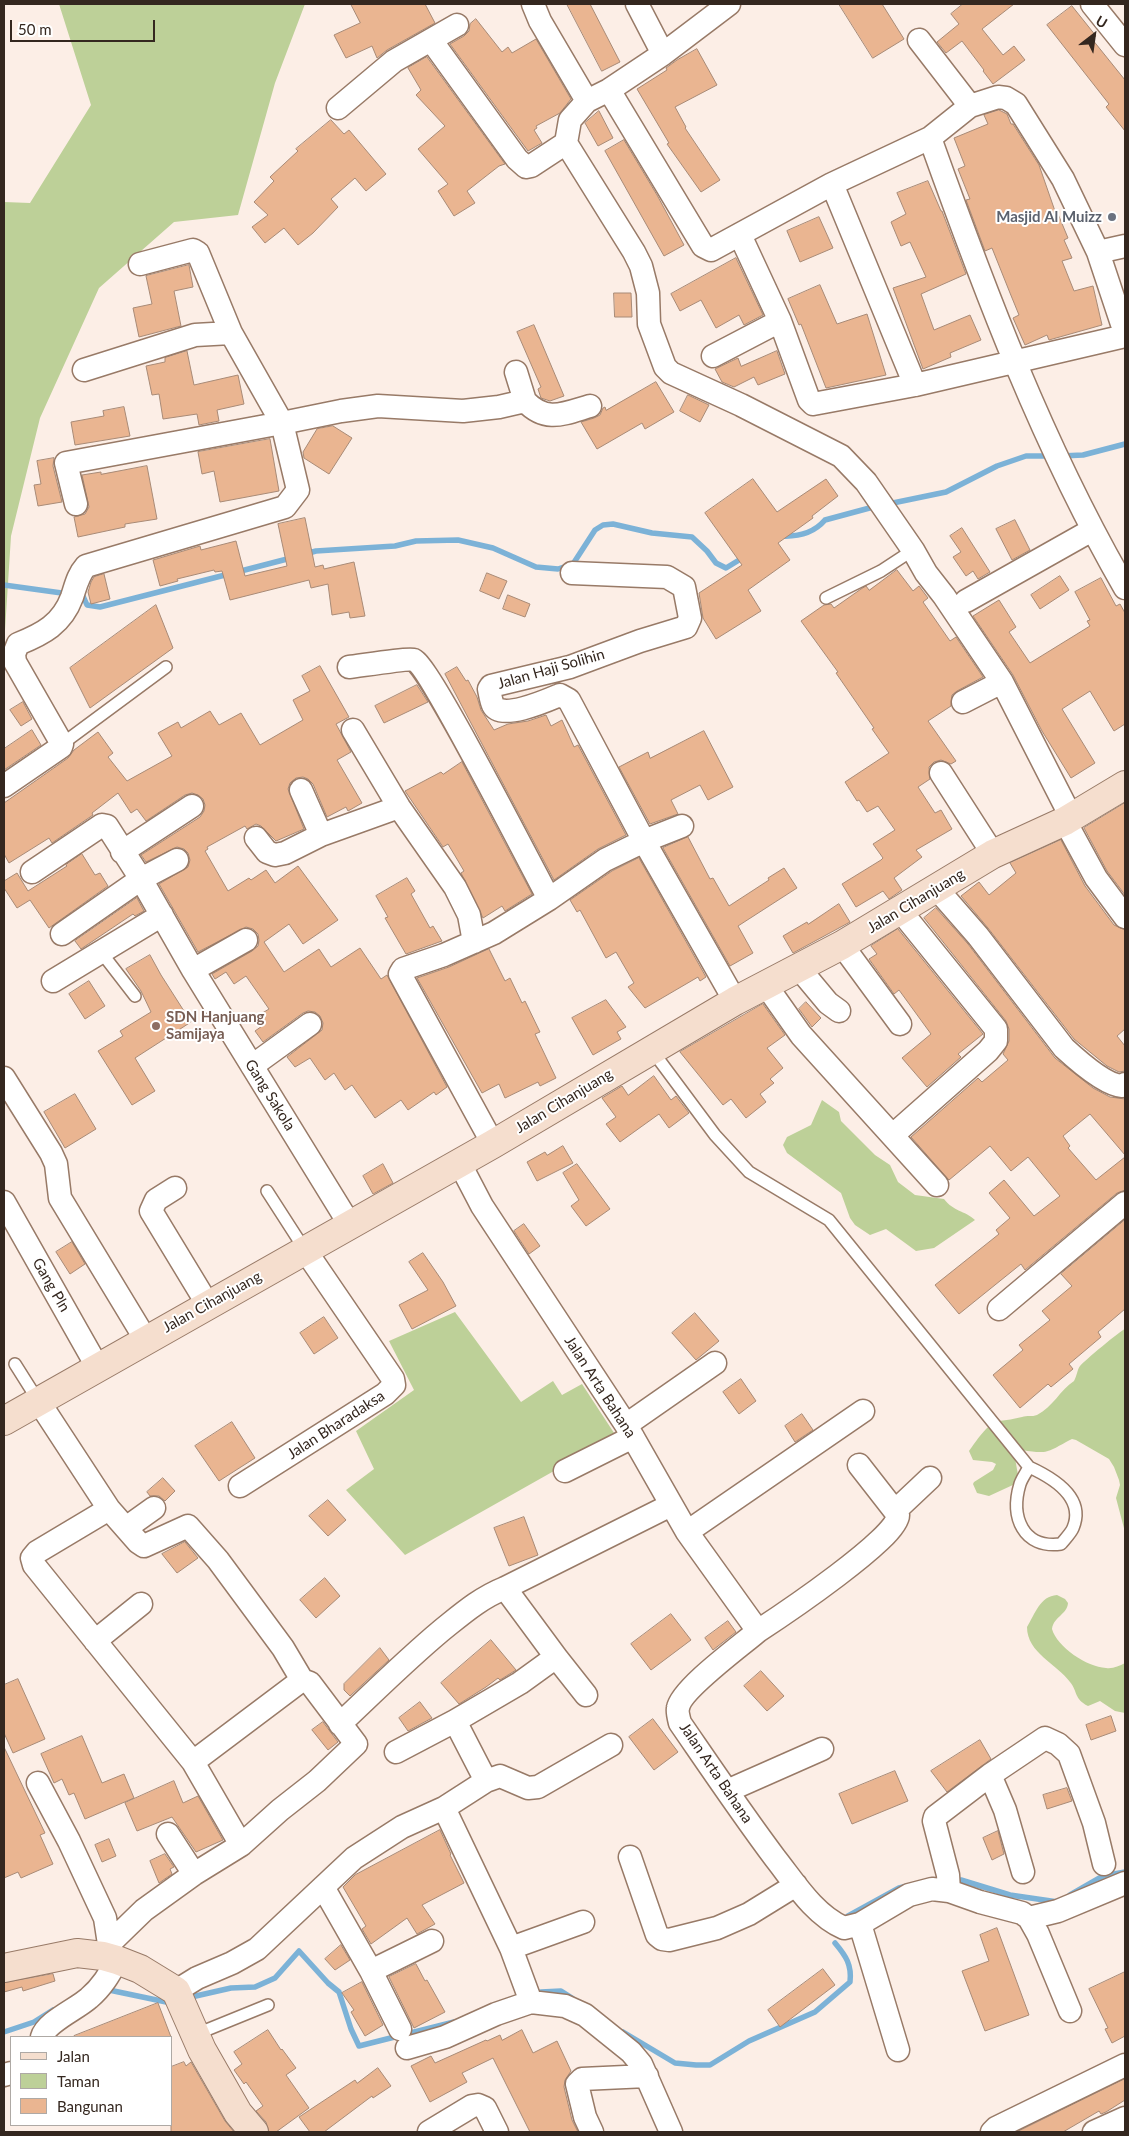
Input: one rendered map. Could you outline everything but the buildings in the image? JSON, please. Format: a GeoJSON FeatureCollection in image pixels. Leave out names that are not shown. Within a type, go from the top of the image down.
{"type":"FeatureCollection","features":[{"type":"Feature","properties":{"kind":"main road","name":"Jalan Cihanjuang"},"geometry":{"type":"LineString","coordinates":[[4,1420],[39,1402],[208,1304],[493,1144],[735,1001],[842,945],[993,854],[1068,819],[1125,785]]}},
{"type":"Feature","properties":{"kind":"main road"},"geometry":{"type":"LineString","coordinates":[[4,1968],[77,1953],[110,1953],[140,1969],[179,1998],[202,2050],[238,2114],[254,2132]]}},
{"type":"Feature","properties":{"kind":"street"},"geometry":{"type":"LineString","coordinates":[[533,4],[540,21],[587,101]]}},
{"type":"Feature","properties":{"kind":"street"},"geometry":{"type":"LineString","coordinates":[[637,4],[664,54]]}},
{"type":"Feature","properties":{"kind":"street"},"geometry":{"type":"LineString","coordinates":[[1092,4],[1125,45]]}},
{"type":"Feature","properties":{"kind":"street"},"geometry":{"type":"LineString","coordinates":[[723,5],[664,54],[609,90],[587,101],[570,120],[566,143],[641,266],[648,294],[649,324],[665,366],[671,373],[741,405],[841,456],[866,482],[913,550],[926,574],[944,596],[1002,682],[1096,878],[1125,917]]}},
{"type":"Feature","properties":{"kind":"street"},"geometry":{"type":"LineString","coordinates":[[338,108],[394,62],[457,25]]}},
{"type":"Feature","properties":{"kind":"street"},"geometry":{"type":"LineString","coordinates":[[431,40],[522,165],[526,167],[531,166],[566,143]]}},
{"type":"Feature","properties":{"kind":"street"},"geometry":{"type":"LineString","coordinates":[[919,40],[970,106]]}},
{"type":"Feature","properties":{"kind":"street"},"geometry":{"type":"LineString","coordinates":[[609,90],[702,246],[711,250],[740,234],[832,184],[930,138],[970,106],[998,97],[1006,98],[1016,104],[1064,179],[1098,252],[1125,335],[915,385],[813,404],[809,400],[780,321],[740,234]]}},
{"type":"Feature","properties":{"kind":"street"},"geometry":{"type":"LineString","coordinates":[[930,138],[967,242],[1014,361],[1092,530],[1125,588]]}},
{"type":"Feature","properties":{"kind":"street"},"geometry":{"type":"LineString","coordinates":[[832,184],[915,385]]}},
{"type":"Feature","properties":{"kind":"street"},"geometry":{"type":"LineString","coordinates":[[1098,252],[1125,246]]}},
{"type":"Feature","properties":{"kind":"street"},"geometry":{"type":"LineString","coordinates":[[4,786],[59,749],[62,744],[15,662],[14,654],[18,644],[50,628],[63,616],[77,580],[86,566],[285,507],[298,490],[282,423],[231,333],[196,251],[193,250],[140,264]]}},
{"type":"Feature","properties":{"kind":"street"},"geometry":{"type":"LineString","coordinates":[[713,356],[780,321]]}},
{"type":"Feature","properties":{"kind":"street"},"geometry":{"type":"LineString","coordinates":[[84,370],[195,335],[231,333]]}},
{"type":"Feature","properties":{"kind":"street"},"geometry":{"type":"LineString","coordinates":[[516,372],[525,401],[533,409],[548,415],[562,414],[590,406]]}},
{"type":"Feature","properties":{"kind":"street"},"geometry":{"type":"LineString","coordinates":[[76,504],[66,463],[282,423],[341,410],[378,406],[463,410],[499,407],[525,401]]}},
{"type":"Feature","properties":{"kind":"street"},"geometry":{"type":"LineString","coordinates":[[966,601],[1092,530]]}},
{"type":"Feature","properties":{"kind":"street","name":"Jalan Haji Solihin"},"geometry":{"type":"LineString","coordinates":[[572,574],[667,577],[684,587],[690,618],[686,627],[640,641],[570,667],[491,686],[489,689],[493,706],[501,711],[513,711],[560,695],[569,700],[644,841],[735,1001]]}},
{"type":"Feature","properties":{"kind":"street"},"geometry":{"type":"LineString","coordinates":[[349,667],[410,659],[420,665],[454,723],[549,899]]}},
{"type":"Feature","properties":{"kind":"street"},"geometry":{"type":"LineString","coordinates":[[963,702],[1002,682]]}},
{"type":"Feature","properties":{"kind":"street"},"geometry":{"type":"LineString","coordinates":[[353,730],[399,807],[455,887],[468,915],[474,942]]}},
{"type":"Feature","properties":{"kind":"street"},"geometry":{"type":"LineString","coordinates":[[940,773],[993,854]]}},
{"type":"Feature","properties":{"kind":"street"},"geometry":{"type":"LineString","coordinates":[[301,790],[322,835]]}},
{"type":"Feature","properties":{"kind":"street"},"geometry":{"type":"LineString","coordinates":[[62,934],[192,806]]}},
{"type":"Feature","properties":{"kind":"street"},"geometry":{"type":"LineString","coordinates":[[256,838],[267,852],[275,855],[285,853],[322,835],[399,807]]}},
{"type":"Feature","properties":{"kind":"street","name":"Gang Sakola"},"geometry":{"type":"LineString","coordinates":[[32,872],[102,825],[107,826],[350,1225]]}},
{"type":"Feature","properties":{"kind":"street"},"geometry":{"type":"LineString","coordinates":[[493,1144],[400,974],[403,969],[494,933],[549,899],[605,860],[644,841],[682,826]]}},
{"type":"Feature","properties":{"kind":"street"},"geometry":{"type":"LineString","coordinates":[[131,864],[176,860]]}},
{"type":"Feature","properties":{"kind":"street"},"geometry":{"type":"LineString","coordinates":[[937,889],[978,936],[1064,1048],[1074,1058],[1113,1085],[1122,1086],[1125,1084]]}},
{"type":"Feature","properties":{"kind":"street"},"geometry":{"type":"LineString","coordinates":[[893,1134],[988,1052],[996,1041],[996,1029],[899,909]]}},
{"type":"Feature","properties":{"kind":"street"},"geometry":{"type":"LineString","coordinates":[[53,981],[162,915]]}},
{"type":"Feature","properties":{"kind":"street"},"geometry":{"type":"LineString","coordinates":[[193,970],[246,940]]}},
{"type":"Feature","properties":{"kind":"street"},"geometry":{"type":"LineString","coordinates":[[842,945],[900,1024]]}},
{"type":"Feature","properties":{"kind":"street"},"geometry":{"type":"LineString","coordinates":[[798,967],[828,1004],[839,1011]]}},
{"type":"Feature","properties":{"kind":"street"},"geometry":{"type":"LineString","coordinates":[[765,984],[801,1035],[893,1134],[937,1185]]}},
{"type":"Feature","properties":{"kind":"street"},"geometry":{"type":"LineString","coordinates":[[252,1066],[310,1024]]}},
{"type":"Feature","properties":{"kind":"street"},"geometry":{"type":"LineString","coordinates":[[7,1092],[51,1153],[56,1164],[60,1198],[146,1340]]}},
{"type":"Feature","properties":{"kind":"street","name":"Jalan Arta Bahana"},"geometry":{"type":"LineString","coordinates":[[459,1162],[482,1206],[630,1431],[687,1532],[758,1631],[704,1676],[686,1694],[678,1708],[680,1724],[796,1885],[824,1917],[844,1928],[860,1924],[909,1895],[932,1889],[949,1891],[980,1902],[1022,1913],[1029,1918]]}},
{"type":"Feature","properties":{"kind":"street"},"geometry":{"type":"LineString","coordinates":[[175,1188],[156,1200],[151,1212],[208,1304]]}},
{"type":"Feature","properties":{"kind":"street","name":"Gang Pln"},"geometry":{"type":"LineString","coordinates":[[4,1202],[98,1368]]}},
{"type":"Feature","properties":{"kind":"street"},"geometry":{"type":"LineString","coordinates":[[1000,1308],[1125,1203]]}},
{"type":"Feature","properties":{"kind":"street","name":"Jalan Bharadaksa"},"geometry":{"type":"LineString","coordinates":[[240,1486],[385,1394],[394,1385],[393,1379],[305,1250]]}},
{"type":"Feature","properties":{"kind":"street"},"geometry":{"type":"LineString","coordinates":[[564,1471],[630,1431],[715,1363]]}},
{"type":"Feature","properties":{"kind":"street"},"geometry":{"type":"LineString","coordinates":[[39,1402],[109,1508],[138,1542],[147,1546],[188,1526],[218,1560],[283,1648],[302,1680],[310,1683],[356,1744],[317,1781],[280,1810],[241,1845],[194,1874],[144,1910],[110,1953]]}},
{"type":"Feature","properties":{"kind":"street"},"geometry":{"type":"LineString","coordinates":[[687,1532],[863,1411]]}},
{"type":"Feature","properties":{"kind":"street"},"geometry":{"type":"LineString","coordinates":[[758,1631],[800,1603],[870,1549],[895,1525],[898,1517],[895,1511],[859,1465]]}},
{"type":"Feature","properties":{"kind":"street"},"geometry":{"type":"LineString","coordinates":[[895,1511],[930,1478]]}},
{"type":"Feature","properties":{"kind":"street"},"geometry":{"type":"LineString","coordinates":[[340,1724],[406,1660],[475,1602],[671,1505]]}},
{"type":"Feature","properties":{"kind":"street"},"geometry":{"type":"LineString","coordinates":[[109,1508],[37,1552],[32,1558],[34,1565],[193,1762],[241,1845]]}},
{"type":"Feature","properties":{"kind":"street"},"geometry":{"type":"LineString","coordinates":[[126,1528],[154,1508]]}},
{"type":"Feature","properties":{"kind":"street"},"geometry":{"type":"LineString","coordinates":[[505,1588],[586,1696]]}},
{"type":"Feature","properties":{"kind":"street"},"geometry":{"type":"LineString","coordinates":[[95,1641],[141,1604]]}},
{"type":"Feature","properties":{"kind":"street"},"geometry":{"type":"LineString","coordinates":[[396,1752],[455,1721],[520,1683],[556,1657]]}},
{"type":"Feature","properties":{"kind":"street"},"geometry":{"type":"LineString","coordinates":[[193,1762],[302,1680]]}},
{"type":"Feature","properties":{"kind":"street"},"geometry":{"type":"LineString","coordinates":[[455,1721],[486,1781]]}},
{"type":"Feature","properties":{"kind":"street"},"geometry":{"type":"LineString","coordinates":[[949,1891],[948,1875],[934,1821],[935,1817],[990,1775],[1045,1738],[1058,1744],[1069,1754],[1094,1822],[1104,1864]]}},
{"type":"Feature","properties":{"kind":"street"},"geometry":{"type":"LineString","coordinates":[[179,1998],[197,1978],[232,1963],[257,1949],[354,1858],[402,1827],[444,1808],[486,1781],[500,1776],[528,1788],[538,1787],[611,1745]]}},
{"type":"Feature","properties":{"kind":"street"},"geometry":{"type":"LineString","coordinates":[[727,1791],[822,1749]]}},
{"type":"Feature","properties":{"kind":"street"},"geometry":{"type":"LineString","coordinates":[[990,1775],[1005,1810],[1023,1872]]}},
{"type":"Feature","properties":{"kind":"street"},"geometry":{"type":"LineString","coordinates":[[38,1783],[69,1841],[105,1918],[110,1953],[105,1983],[89,1998],[49,2026],[43,2036]]}},
{"type":"Feature","properties":{"kind":"street"},"geometry":{"type":"LineString","coordinates":[[444,1808],[511,1948],[531,2002]]}},
{"type":"Feature","properties":{"kind":"street"},"geometry":{"type":"LineString","coordinates":[[168,1834],[194,1874]]}},
{"type":"Feature","properties":{"kind":"street"},"geometry":{"type":"LineString","coordinates":[[630,1856],[657,1935],[662,1939],[669,1940],[717,1928],[749,1914],[796,1885]]}},
{"type":"Feature","properties":{"kind":"street"},"geometry":{"type":"LineString","coordinates":[[1070,2011],[1029,1918],[1058,1911],[1125,1883]]}},
{"type":"Feature","properties":{"kind":"street"},"geometry":{"type":"LineString","coordinates":[[323,1887],[371,1971],[403,2038],[445,2037],[496,2014],[531,2002],[565,2006],[585,2015],[631,2052],[642,2064],[671,2132]]}},
{"type":"Feature","properties":{"kind":"street"},"geometry":{"type":"LineString","coordinates":[[511,1948],[583,1922]]}},
{"type":"Feature","properties":{"kind":"street"},"geometry":{"type":"LineString","coordinates":[[860,1924],[898,2050]]}},
{"type":"Feature","properties":{"kind":"street"},"geometry":{"type":"LineString","coordinates":[[371,1971],[432,1941]]}},
{"type":"Feature","properties":{"kind":"street"},"geometry":{"type":"LineString","coordinates":[[992,2132],[996,2128],[1125,2065]]}},
{"type":"Feature","properties":{"kind":"street"},"geometry":{"type":"LineString","coordinates":[[592,2132],[585,2117],[577,2084],[579,2081],[582,2078],[647,2076]]}},
{"type":"Feature","properties":{"kind":"street"},"geometry":{"type":"LineString","coordinates":[[429,2132],[472,2106],[478,2105],[485,2108],[497,2132]]}},
{"type":"Feature","properties":{"kind":"street"},"geometry":{"type":"LineString","coordinates":[[1094,2132],[1125,2118]]}},
{"type":"Feature","properties":{"kind":"lane"},"geometry":{"type":"LineString","coordinates":[[826,598],[881,571],[913,550]]}},
{"type":"Feature","properties":{"kind":"lane"},"geometry":{"type":"LineString","coordinates":[[62,744],[166,667]]}},
{"type":"Feature","properties":{"kind":"lane"},"geometry":{"type":"LineString","coordinates":[[101,952],[135,996]]}},
{"type":"Feature","properties":{"kind":"lane"},"geometry":{"type":"LineString","coordinates":[[651,1049],[715,1135],[749,1172],[830,1220],[1029,1467],[1058,1483],[1074,1503],[1073,1528],[1061,1544],[1048,1546],[1040,1544],[1028,1536],[1018,1518],[1018,1491],[1020,1482],[1029,1467]]}},
{"type":"Feature","properties":{"kind":"lane"},"geometry":{"type":"LineString","coordinates":[[267,1191],[305,1250]]}},
{"type":"Feature","properties":{"kind":"lane"},"geometry":{"type":"LineString","coordinates":[[15,1364],[39,1402]]}},
{"type":"Feature","properties":{"kind":"lane"},"geometry":{"type":"LineString","coordinates":[[195,2033],[268,2004]]}},
{"type":"Feature","properties":{"kind":"green space"},"geometry":{"type":"Polygon","coordinates":[[[59,4],[305,4],[275,83],[238,215],[174,222],[99,288],[40,418],[11,536],[4,646],[4,202],[30,203],[91,105],[59,4]]]}},
{"type":"Feature","properties":{"kind":"green space"},"geometry":{"type":"Polygon","coordinates":[[[822,1100],[839,1112],[841,1121],[875,1155],[890,1165],[898,1182],[915,1195],[944,1199],[975,1220],[934,1248],[916,1251],[886,1229],[870,1235],[855,1225],[850,1218],[841,1193],[787,1153],[783,1145],[787,1137],[811,1125],[822,1100]]]}},
{"type":"Feature","properties":{"kind":"green space"},"geometry":{"type":"Polygon","coordinates":[[[455,1312],[521,1402],[553,1381],[562,1395],[582,1384],[616,1436],[405,1555],[346,1490],[374,1469],[356,1431],[414,1390],[389,1341],[455,1312]]]}},
{"type":"Feature","properties":{"kind":"green space"},"geometry":{"type":"Polygon","coordinates":[[[1125,1329],[1125,1532],[1116,1498],[1120,1485],[1114,1467],[1109,1459],[1076,1440],[1072,1439],[1044,1452],[1022,1450],[1015,1458],[1018,1475],[1015,1484],[989,1496],[977,1493],[974,1482],[993,1470],[996,1464],[973,1460],[969,1451],[982,1433],[995,1422],[1024,1416],[1035,1416],[1043,1412],[1074,1381],[1083,1363],[1125,1329]]]}},
{"type":"Feature","properties":{"kind":"green space"},"geometry":{"type":"Polygon","coordinates":[[[1057,1595],[1068,1603],[1065,1610],[1055,1621],[1052,1629],[1055,1636],[1066,1649],[1082,1660],[1098,1667],[1111,1668],[1125,1663],[1125,1713],[1115,1711],[1100,1701],[1088,1706],[1080,1701],[1064,1676],[1032,1644],[1028,1636],[1027,1627],[1042,1602],[1051,1596],[1057,1595]]]}},
{"type":"Feature","properties":{"kind":"waterway"},"geometry":{"type":"LineString","coordinates":[[1061,456],[1083,455],[1125,444]]}},
{"type":"Feature","properties":{"kind":"waterway"},"geometry":{"type":"LineString","coordinates":[[888,504],[946,492],[997,466],[1026,456],[1050,456]]}},
{"type":"Feature","properties":{"kind":"waterway"},"geometry":{"type":"LineString","coordinates":[[780,536],[804,534],[815,529],[825,520],[877,506]]}},
{"type":"Feature","properties":{"kind":"waterway"},"geometry":{"type":"LineString","coordinates":[[305,554],[316,551],[395,546],[416,541],[458,540],[493,548],[536,567],[558,569],[573,564],[595,530],[603,525],[613,524],[652,533],[692,537],[707,551],[716,563],[726,568],[744,557]]}},
{"type":"Feature","properties":{"kind":"waterway"},"geometry":{"type":"LineString","coordinates":[[237,572],[291,558]]}},
{"type":"Feature","properties":{"kind":"waterway"},"geometry":{"type":"LineString","coordinates":[[78,595],[83,596],[87,605],[100,607],[229,574]]}},
{"type":"Feature","properties":{"kind":"waterway"},"geometry":{"type":"LineString","coordinates":[[4,585],[69,594]]}},
{"type":"Feature","properties":{"kind":"waterway"},"geometry":{"type":"LineString","coordinates":[[1070,1895],[1103,1876],[1125,1872]]}},
{"type":"Feature","properties":{"kind":"waterway"},"geometry":{"type":"LineString","coordinates":[[961,1880],[1010,1895],[1058,1902]]}},
{"type":"Feature","properties":{"kind":"waterway"},"geometry":{"type":"LineString","coordinates":[[848,1916],[899,1888],[907,1886]]}},
{"type":"Feature","properties":{"kind":"waterway"},"geometry":{"type":"LineString","coordinates":[[623,2032],[675,2063],[710,2065],[749,2041],[815,2012],[850,1982],[850,1971],[847,1961],[835,1943]]}},
{"type":"Feature","properties":{"kind":"waterway"},"geometry":{"type":"LineString","coordinates":[[187,1998],[231,1988],[255,1987],[275,1978],[299,1951],[328,1983],[339,1992],[351,2029],[359,2046],[454,2022]]}},
{"type":"Feature","properties":{"kind":"waterway"},"geometry":{"type":"LineString","coordinates":[[109,1990],[171,2003]]}},
{"type":"Feature","properties":{"kind":"waterway"},"geometry":{"type":"LineString","coordinates":[[541,1992],[561,1991],[572,1998]]}},
{"type":"Feature","properties":{"kind":"waterway"},"geometry":{"type":"LineString","coordinates":[[4,2032],[34,2022],[53,2010]]}},
{"type":"Feature","properties":{"kind":"place","name":"Masjid Al Muizz"},"geometry":{"type":"Point","coordinates":[1112,217]}},
{"type":"Feature","properties":{"kind":"place","name":"SDN Hanjuang Samijaya"},"geometry":{"type":"Point","coordinates":[156,1026]}}]}
